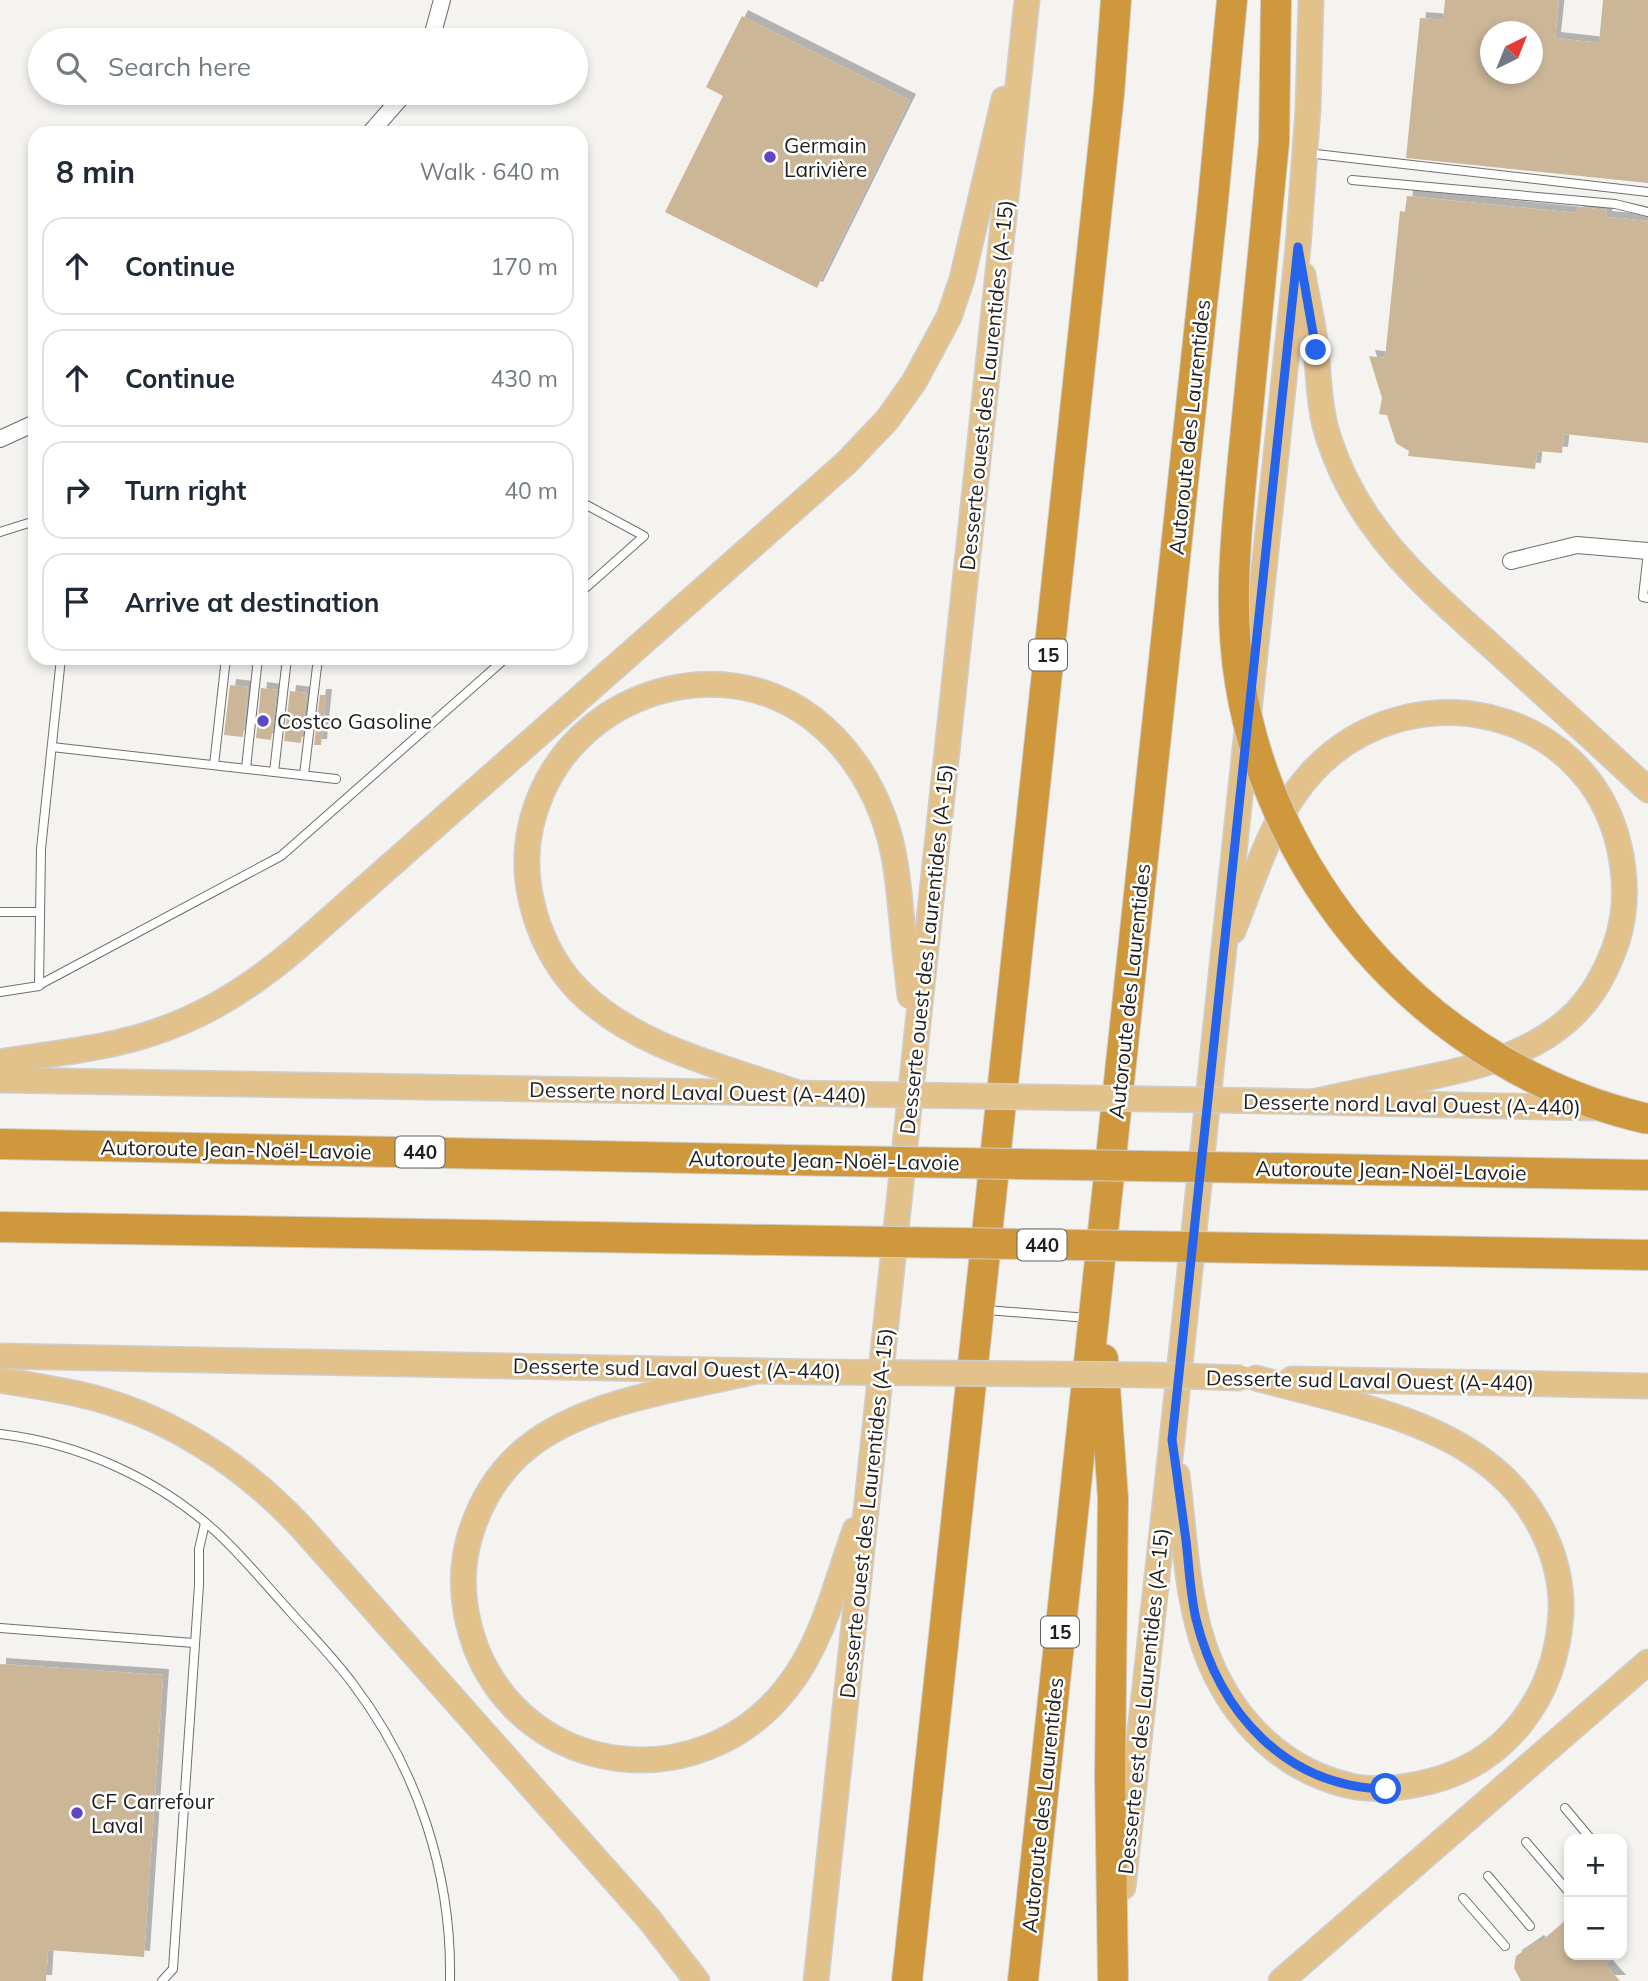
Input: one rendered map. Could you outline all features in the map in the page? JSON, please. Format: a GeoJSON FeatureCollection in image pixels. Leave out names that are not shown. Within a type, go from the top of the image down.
{"type":"FeatureCollection","features":[{"type":"Feature","properties":{"kind":"highway","name":"15"},"geometry":{"type":"LineString","coordinates":[[907,1981],[1109,94],[1116,0]]}},
{"type":"Feature","properties":{"kind":"highway","name":"Autoroute des Laurentides"},"geometry":{"type":"LineString","coordinates":[[1023,1981],[1097,1318],[1098,1283],[1232,0]]}},
{"type":"Feature","properties":{"kind":"highway"},"geometry":{"type":"LineString","coordinates":[[1276,0],[1274,142],[1234,574],[1234,623],[1240,682],[1270,796],[1322,891],[1348,928],[1411,995],[1484,1051],[1523,1073],[1573,1095],[1648,1119]]}},
{"type":"Feature","properties":{"kind":"highway","name":"Autoroute Jean-Noël-Lavoie"},"geometry":{"type":"LineString","coordinates":[[0,1144],[1648,1175]]}},
{"type":"Feature","properties":{"kind":"highway","name":"440"},"geometry":{"type":"LineString","coordinates":[[0,1227],[1648,1255]]}},
{"type":"Feature","properties":{"kind":"highway"},"geometry":{"type":"LineString","coordinates":[[1097,1318],[1113,1498],[1110,1776],[1113,1979]]}},
{"type":"Feature","properties":{"kind":"main road","name":"Desserte ouest des Laurentides (A-15)"},"geometry":{"type":"LineString","coordinates":[[816,1981],[1027,0]]}},
{"type":"Feature","properties":{"kind":"main road"},"geometry":{"type":"LineString","coordinates":[[0,1062],[135,1039],[199,1015],[242,992],[298,947],[860,450],[887,420],[914,383],[940,337],[953,306],[962,279],[1027,0]]}},
{"type":"Feature","properties":{"kind":"main road","name":"Desserte est des Laurentides (A-15)"},"geometry":{"type":"LineString","coordinates":[[1113,1979],[1298,247],[1306,152],[1311,0]]}},
{"type":"Feature","properties":{"kind":"main road"},"geometry":{"type":"LineString","coordinates":[[1298,247],[1329,440],[1348,486],[1362,510],[1394,554],[1412,573],[1648,790]]}},
{"type":"Feature","properties":{"kind":"main road"},"geometry":{"type":"LineString","coordinates":[[798,1093],[658,1044],[621,1025],[576,988],[546,943],[533,907],[527,872],[529,836],[538,800],[552,772],[572,745],[596,723],[626,703],[677,687],[718,684],[737,686],[758,691],[797,708],[822,726],[845,750],[874,797],[894,850],[915,1042]]}},
{"type":"Feature","properties":{"kind":"main road"},"geometry":{"type":"LineString","coordinates":[[1222,957],[1275,827],[1286,807],[1313,772],[1329,757],[1355,737],[1377,726],[1412,715],[1438,712],[1469,713],[1496,718],[1535,735],[1559,751],[1579,770],[1596,793],[1609,816],[1617,840],[1623,868],[1624,906],[1620,932],[1605,971],[1576,1012],[1533,1044],[1493,1062],[1313,1102]]}},
{"type":"Feature","properties":{"kind":"main road","name":"Desserte nord Laval Ouest (A-440)"},"geometry":{"type":"LineString","coordinates":[[0,1080],[1648,1109]]}},
{"type":"Feature","properties":{"kind":"main road","name":"Desserte sud Laval Ouest (A-440)"},"geometry":{"type":"LineString","coordinates":[[0,1356],[1648,1386]]}},
{"type":"Feature","properties":{"kind":"main road"},"geometry":{"type":"LineString","coordinates":[[756,1371],[635,1399],[570,1421],[534,1442],[518,1456],[490,1489],[480,1508],[467,1548],[464,1604],[480,1658],[499,1690],[513,1706],[545,1733],[565,1744],[607,1758],[648,1761],[688,1755],[725,1741],[742,1731],[785,1691],[805,1662],[815,1642],[868,1493]]}},
{"type":"Feature","properties":{"kind":"main road"},"geometry":{"type":"LineString","coordinates":[[1172,1440],[1190,1584],[1199,1630],[1210,1662],[1226,1694],[1243,1719],[1267,1744],[1294,1764],[1319,1776],[1347,1785],[1373,1788],[1402,1787],[1442,1779],[1494,1750],[1520,1725],[1532,1708],[1552,1668],[1557,1647],[1561,1603],[1559,1581],[1547,1541],[1525,1502],[1512,1486],[1478,1456],[1423,1426],[1249,1378]]}},
{"type":"Feature","properties":{"kind":"main road"},"geometry":{"type":"LineString","coordinates":[[0,1380],[76,1393],[139,1414],[167,1426],[213,1452],[258,1485],[303,1529],[632,1900],[697,1981]]}},
{"type":"Feature","properties":{"kind":"main road"},"geometry":{"type":"LineString","coordinates":[[1281,1981],[1648,1662]]}},
{"type":"Feature","properties":{"kind":"street"},"geometry":{"type":"LineString","coordinates":[[434,28],[442,0]]}},
{"type":"Feature","properties":{"kind":"street"},"geometry":{"type":"LineString","coordinates":[[376,126],[394,105]]}},
{"type":"Feature","properties":{"kind":"street"},"geometry":{"type":"LineString","coordinates":[[0,439],[28,426]]}},
{"type":"Feature","properties":{"kind":"street"},"geometry":{"type":"LineString","coordinates":[[1511,561],[1577,545],[1648,551]]}},
{"type":"Feature","properties":{"kind":"lane"},"geometry":{"type":"LineString","coordinates":[[1306,152],[1648,192]]}},
{"type":"Feature","properties":{"kind":"lane"},"geometry":{"type":"LineString","coordinates":[[1352,180],[1615,204],[1648,212]]}},
{"type":"Feature","properties":{"kind":"lane"},"geometry":{"type":"LineString","coordinates":[[588,506],[644,536],[588,586]]}},
{"type":"Feature","properties":{"kind":"lane"},"geometry":{"type":"LineString","coordinates":[[0,532],[28,523]]}},
{"type":"Feature","properties":{"kind":"lane"},"geometry":{"type":"LineString","coordinates":[[1648,551],[1643,597],[1648,598]]}},
{"type":"Feature","properties":{"kind":"lane"},"geometry":{"type":"LineString","coordinates":[[38,985],[41,849],[60,665]]}},
{"type":"Feature","properties":{"kind":"lane"},"geometry":{"type":"LineString","coordinates":[[214,765],[225,665]]}},
{"type":"Feature","properties":{"kind":"lane"},"geometry":{"type":"LineString","coordinates":[[246,768],[257,665]]}},
{"type":"Feature","properties":{"kind":"lane"},"geometry":{"type":"LineString","coordinates":[[274,772],[286,665]]}},
{"type":"Feature","properties":{"kind":"lane"},"geometry":{"type":"LineString","coordinates":[[304,775],[317,665]]}},
{"type":"Feature","properties":{"kind":"lane"},"geometry":{"type":"LineString","coordinates":[[0,992],[38,985],[281,856],[498,665]]}},
{"type":"Feature","properties":{"kind":"lane"},"geometry":{"type":"LineString","coordinates":[[52,747],[336,779]]}},
{"type":"Feature","properties":{"kind":"lane"},"geometry":{"type":"LineString","coordinates":[[0,912],[40,912]]}},
{"type":"Feature","properties":{"kind":"lane"},"geometry":{"type":"LineString","coordinates":[[979,1310],[1097,1318]]}},
{"type":"Feature","properties":{"kind":"lane"},"geometry":{"type":"LineString","coordinates":[[0,1434],[49,1443],[106,1462],[155,1487],[205,1522],[237,1553],[340,1667],[370,1708],[394,1750],[426,1820],[441,1871],[449,1926],[450,1981]]}},
{"type":"Feature","properties":{"kind":"lane"},"geometry":{"type":"LineString","coordinates":[[162,1981],[173,1969],[199,1585],[199,1549],[205,1522]]}},
{"type":"Feature","properties":{"kind":"lane"},"geometry":{"type":"LineString","coordinates":[[0,1628],[194,1643]]}},
{"type":"Feature","properties":{"kind":"lane"},"geometry":{"type":"LineString","coordinates":[[1565,1808],[1587,1834]]}},
{"type":"Feature","properties":{"kind":"lane"},"geometry":{"type":"LineString","coordinates":[[1526,1842],[1564,1886]]}},
{"type":"Feature","properties":{"kind":"lane"},"geometry":{"type":"LineString","coordinates":[[1488,1876],[1530,1926]]}},
{"type":"Feature","properties":{"kind":"lane"},"geometry":{"type":"LineString","coordinates":[[1463,1898],[1504,1946]]}},
{"type":"Feature","properties":{"kind":"building"},"geometry":{"type":"Polygon","coordinates":[[[1445,0],[1559,0],[1555,38],[1599,43],[1603,0],[1648,0],[1648,183],[1406,158],[1420,18],[1443,20],[1445,0]]]}},
{"type":"Feature","properties":{"kind":"building"},"geometry":{"type":"Polygon","coordinates":[[[742,16],[910,100],[817,288],[665,212],[723,96],[706,87],[742,16]]]}},
{"type":"Feature","properties":{"kind":"building"},"geometry":{"type":"Polygon","coordinates":[[[1407,196],[1577,213],[1578,207],[1607,210],[1606,217],[1648,221],[1648,443],[1564,434],[1562,453],[1537,451],[1535,469],[1408,456],[1409,451],[1396,443],[1387,415],[1379,414],[1382,398],[1369,356],[1385,358],[1400,211],[1405,212],[1407,196]]]}},
{"type":"Feature","properties":{"kind":"building"},"geometry":{"type":"Polygon","coordinates":[[[230,685],[248,687],[243,737],[224,735],[230,685]]]}},
{"type":"Feature","properties":{"kind":"building"},"geometry":{"type":"Polygon","coordinates":[[[261,688],[277,690],[271,740],[256,738],[261,688]]]}},
{"type":"Feature","properties":{"kind":"building"},"geometry":{"type":"Polygon","coordinates":[[[290,691],[307,693],[301,743],[284,741],[290,691]]]}},
{"type":"Feature","properties":{"kind":"building"},"geometry":{"type":"Polygon","coordinates":[[[320,695],[326,695],[321,745],[314,745],[320,695]]]}},
{"type":"Feature","properties":{"kind":"building","name":"CF Carrefour Laval"},"geometry":{"type":"Polygon","coordinates":[[[0,1664],[163,1675],[144,1957],[48,1950],[46,1981],[0,1981],[0,1664]]]}},
{"type":"Feature","properties":{"kind":"building"},"geometry":{"type":"Polygon","coordinates":[[[1562,1924],[1564,1960],[1609,1960],[1605,1964],[1620,1981],[1521,1981],[1514,1968],[1516,1956],[1538,1941],[1540,1943],[1562,1924]]]}},
{"type":"Feature","properties":{"kind":"place","name":"Germain Larivière"},"geometry":{"type":"Point","coordinates":[770,157]}},
{"type":"Feature","properties":{"kind":"place","name":"Costco Gasoline"},"geometry":{"type":"Point","coordinates":[263,721]}},
{"type":"Feature","properties":{"kind":"place","name":"CF Carrefour Laval"},"geometry":{"type":"Point","coordinates":[77,1813]}},
{"type":"Feature","properties":{"kind":"route"},"geometry":{"type":"LineString","coordinates":[[1316,350],[1298,247],[1172,1440],[1195,1616],[1210,1662],[1226,1694],[1254,1731],[1294,1764],[1347,1785],[1386,1789]]}}]}
